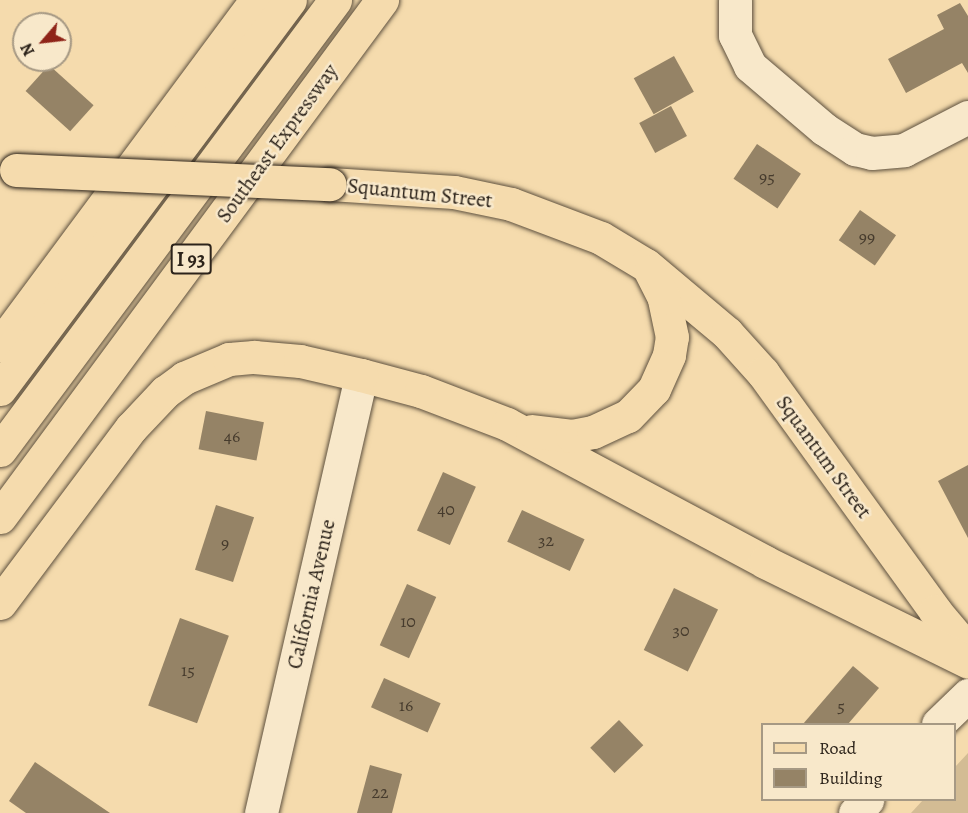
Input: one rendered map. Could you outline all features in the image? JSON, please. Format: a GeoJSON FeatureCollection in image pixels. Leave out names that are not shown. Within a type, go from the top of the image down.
{"type":"FeatureCollection","features":[{"type":"Feature","properties":{"kind":"main road"},"geometry":{"type":"LineString","coordinates":[[0,345],[256,0]]}},
{"type":"Feature","properties":{"kind":"main road"},"geometry":{"type":"LineString","coordinates":[[0,389],[290,0]]}},
{"type":"Feature","properties":{"kind":"main road","name":"I 93"},"geometry":{"type":"LineString","coordinates":[[0,450],[335,0]]}},
{"type":"Feature","properties":{"kind":"main road","name":"Southeast Expressway"},"geometry":{"type":"LineString","coordinates":[[0,517],[382,0]]}},
{"type":"Feature","properties":{"kind":"main road","name":"Squantum Street"},"geometry":{"type":"LineString","coordinates":[[8,170],[330,184],[454,192],[511,204],[601,238],[646,266],[727,333],[763,373],[935,610],[968,650]]}},
{"type":"Feature","properties":{"kind":"main road"},"geometry":{"type":"LineString","coordinates":[[0,603],[130,428],[165,392],[184,378],[229,359],[254,357],[289,359],[361,375],[431,395],[507,424],[552,435],[593,432],[628,416],[643,402],[663,372],[672,337],[664,298],[646,266]]}},
{"type":"Feature","properties":{"kind":"main road"},"geometry":{"type":"LineString","coordinates":[[507,424],[754,557],[968,662]]}},
{"type":"Feature","properties":{"kind":"street"},"geometry":{"type":"LineString","coordinates":[[735,0],[735,35],[750,66],[824,129],[855,149],[872,153],[904,150],[968,117]]}},
{"type":"Feature","properties":{"kind":"street","name":"California Avenue"},"geometry":{"type":"LineString","coordinates":[[261,813],[361,375]]}},
{"type":"Feature","properties":{"kind":"street"},"geometry":{"type":"LineString","coordinates":[[939,723],[968,695]]}},
{"type":"Feature","properties":{"kind":"street"},"geometry":{"type":"LineString","coordinates":[[855,813],[866,801]]}},
{"type":"Feature","properties":{"kind":"shaded area"},"geometry":{"type":"Polygon","coordinates":[[[968,753],[968,813],[911,813],[922,801],[956,801],[956,766],[968,753]]]}},
{"type":"Feature","properties":{"kind":"building"},"geometry":{"type":"Polygon","coordinates":[[[960,3],[968,16],[968,73],[962,63],[906,93],[888,59],[944,29],[937,15],[960,3]]]}},
{"type":"Feature","properties":{"kind":"building"},"geometry":{"type":"Polygon","coordinates":[[[674,56],[694,92],[654,114],[634,78],[674,56]]]}},
{"type":"Feature","properties":{"kind":"building"},"geometry":{"type":"Polygon","coordinates":[[[43,72],[57,72],[94,105],[70,131],[26,91],[43,72]]]}},
{"type":"Feature","properties":{"kind":"building"},"geometry":{"type":"Polygon","coordinates":[[[671,106],[687,136],[655,153],[639,123],[671,106]]]}},
{"type":"Feature","properties":{"kind":"building"},"geometry":{"type":"Polygon","coordinates":[[[757,144],[801,174],[777,208],[734,179],[757,144]]]}},
{"type":"Feature","properties":{"kind":"building"},"geometry":{"type":"Polygon","coordinates":[[[860,210],[896,235],[875,266],[839,240],[860,210]]]}},
{"type":"Feature","properties":{"kind":"building"},"geometry":{"type":"Polygon","coordinates":[[[206,411],[264,422],[256,461],[199,449],[206,411]]]}},
{"type":"Feature","properties":{"kind":"building"},"geometry":{"type":"Polygon","coordinates":[[[968,465],[968,538],[938,481],[968,465]]]}},
{"type":"Feature","properties":{"kind":"building"},"geometry":{"type":"Polygon","coordinates":[[[443,472],[476,487],[450,545],[417,530],[443,472]]]}},
{"type":"Feature","properties":{"kind":"building"},"geometry":{"type":"Polygon","coordinates":[[[216,505],[254,517],[233,582],[195,570],[216,505]]]}},
{"type":"Feature","properties":{"kind":"building"},"geometry":{"type":"Polygon","coordinates":[[[522,510],[585,539],[570,571],[507,542],[522,510]]]}},
{"type":"Feature","properties":{"kind":"building"},"geometry":{"type":"Polygon","coordinates":[[[407,584],[436,597],[409,658],[380,645],[407,584]]]}},
{"type":"Feature","properties":{"kind":"building"},"geometry":{"type":"Polygon","coordinates":[[[674,588],[718,609],[688,671],[644,650],[674,588]]]}},
{"type":"Feature","properties":{"kind":"building"},"geometry":{"type":"Polygon","coordinates":[[[180,618],[229,636],[197,723],[148,705],[180,618]]]}},
{"type":"Feature","properties":{"kind":"building"},"geometry":{"type":"Polygon","coordinates":[[[853,666],[879,688],[849,723],[804,723],[853,666]]]}},
{"type":"Feature","properties":{"kind":"building"},"geometry":{"type":"Polygon","coordinates":[[[384,678],[441,703],[428,732],[371,707],[384,678]]]}},
{"type":"Feature","properties":{"kind":"building"},"geometry":{"type":"Polygon","coordinates":[[[619,720],[643,745],[615,773],[590,748],[619,720]]]}},
{"type":"Feature","properties":{"kind":"building"},"geometry":{"type":"Polygon","coordinates":[[[35,762],[110,813],[26,813],[9,801],[35,762]]]}},
{"type":"Feature","properties":{"kind":"building"},"geometry":{"type":"Polygon","coordinates":[[[370,765],[402,774],[392,813],[357,813],[370,765]]]}}]}
